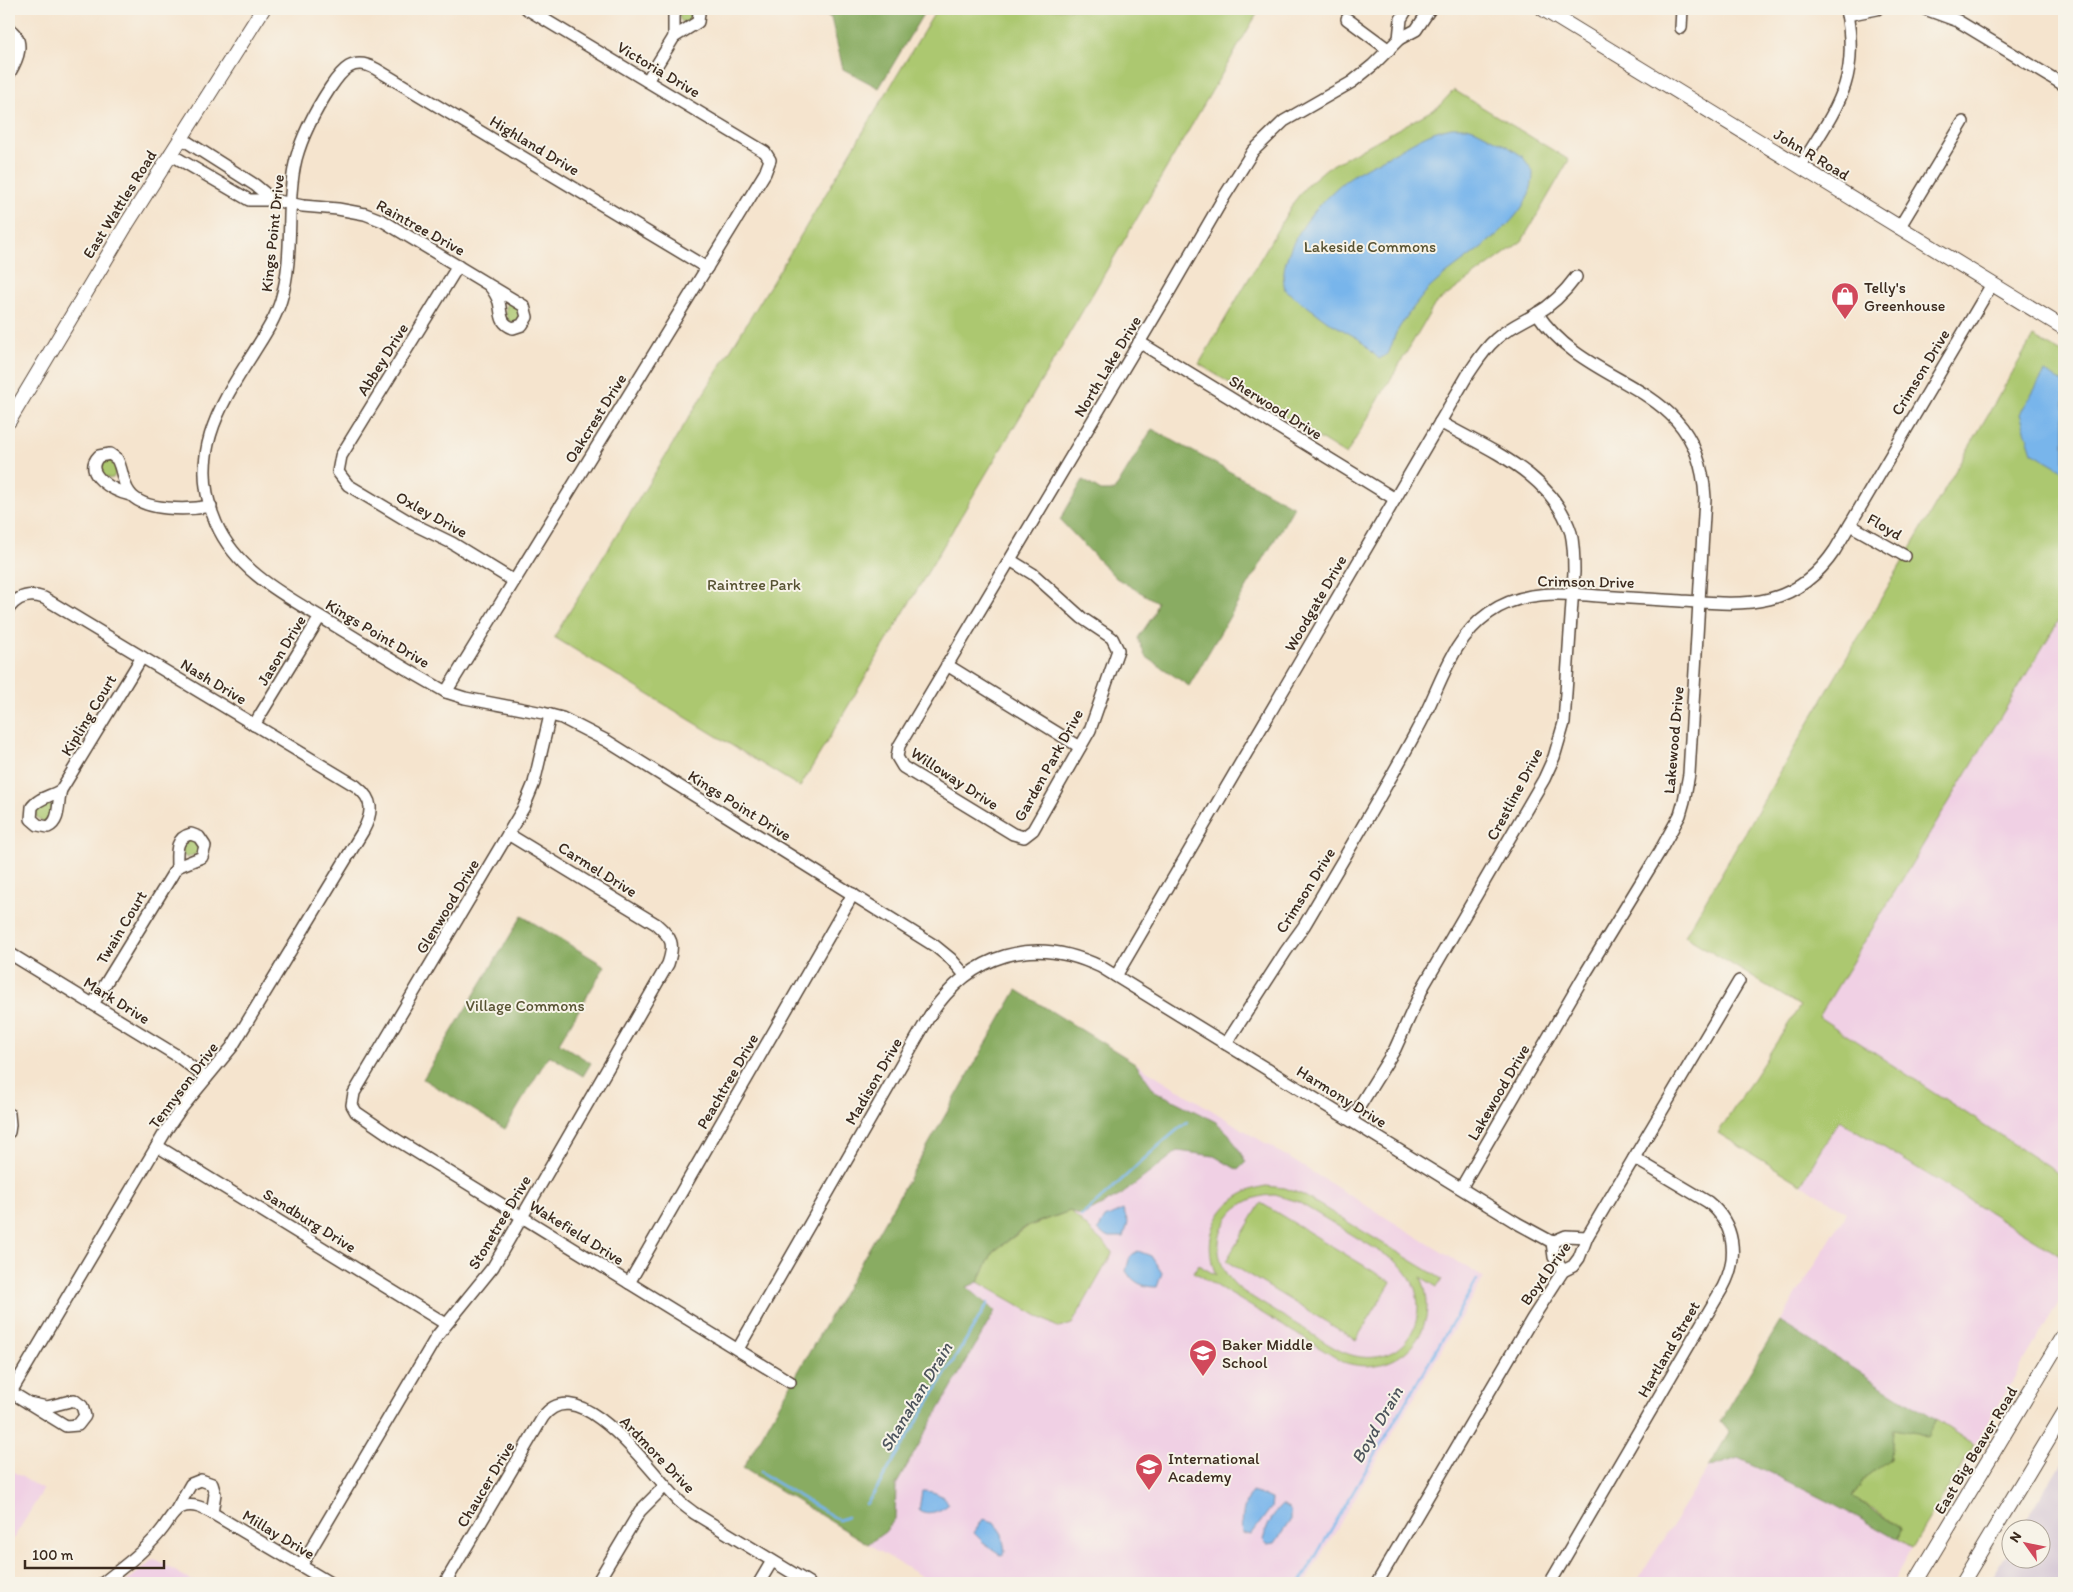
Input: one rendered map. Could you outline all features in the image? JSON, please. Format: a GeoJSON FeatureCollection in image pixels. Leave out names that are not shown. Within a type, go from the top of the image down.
{"type":"FeatureCollection","features":[{"type":"Feature","properties":{"kind":"main road","name":"East Wattles Road"},"geometry":{"type":"LineString","coordinates":[[9,422],[170,154],[263,9]]}},
{"type":"Feature","properties":{"kind":"main road","name":"John R Road"},"geometry":{"type":"LineString","coordinates":[[1543,9],[2064,328]]}},
{"type":"Feature","properties":{"kind":"main road","name":"East Big Beaver Road"},"geometry":{"type":"LineString","coordinates":[[1917,1582],[2064,1334]]}},
{"type":"Feature","properties":{"kind":"main road"},"geometry":{"type":"LineString","coordinates":[[1962,1583],[2064,1413]]}},
{"type":"Feature","properties":{"kind":"street","name":"Victoria Drive"},"geometry":{"type":"LineString","coordinates":[[527,9],[765,152],[770,160]]}},
{"type":"Feature","properties":{"kind":"street"},"geometry":{"type":"LineString","coordinates":[[674,37],[676,9]]}},
{"type":"Feature","properties":{"kind":"street"},"geometry":{"type":"LineString","coordinates":[[647,81],[674,37],[698,22],[699,13],[696,9]]}},
{"type":"Feature","properties":{"kind":"street"},"geometry":{"type":"LineString","coordinates":[[1399,39],[1401,20],[1407,9]]}},
{"type":"Feature","properties":{"kind":"street","name":"North Lake Drive"},"geometry":{"type":"LineString","coordinates":[[897,757],[899,746],[1253,151],[1284,121],[1352,82],[1399,39],[1416,30],[1430,9]]}},
{"type":"Feature","properties":{"kind":"street"},"geometry":{"type":"LineString","coordinates":[[1681,28],[1682,9]]}},
{"type":"Feature","properties":{"kind":"street"},"geometry":{"type":"LineString","coordinates":[[1800,167],[1839,102],[1850,70],[1851,50],[1846,12],[1877,9]]}},
{"type":"Feature","properties":{"kind":"street"},"geometry":{"type":"LineString","coordinates":[[1925,9],[1958,20],[2064,85]]}},
{"type":"Feature","properties":{"kind":"street"},"geometry":{"type":"LineString","coordinates":[[1346,19],[1389,50]]}},
{"type":"Feature","properties":{"kind":"street"},"geometry":{"type":"LineString","coordinates":[[9,29],[18,39],[19,52],[9,74]]}},
{"type":"Feature","properties":{"kind":"street","name":"Highland Drive"},"geometry":{"type":"LineString","coordinates":[[343,70],[358,64],[371,66],[707,268]]}},
{"type":"Feature","properties":{"kind":"street","name":"Kings Point Drive"},"geometry":{"type":"LineString","coordinates":[[343,70],[314,113],[305,132],[296,160],[286,276],[281,301],[271,324],[221,405],[209,438],[205,476],[211,506],[216,523],[242,562],[263,582],[446,692],[477,701],[550,715],[575,724],[607,741],[940,949],[965,975]]}},
{"type":"Feature","properties":{"kind":"street"},"geometry":{"type":"LineString","coordinates":[[1899,228],[1963,122]]}},
{"type":"Feature","properties":{"kind":"street","name":"Raintree Drive"},"geometry":{"type":"LineString","coordinates":[[181,138],[255,185],[273,200]]}},
{"type":"Feature","properties":{"kind":"street","name":"Raintree Drive"},"geometry":{"type":"LineString","coordinates":[[170,154],[238,196],[249,200],[273,200],[338,209],[375,217],[489,285]]}},
{"type":"Feature","properties":{"kind":"street","name":"Oakcrest Drive"},"geometry":{"type":"LineString","coordinates":[[446,692],[765,173],[770,160]]}},
{"type":"Feature","properties":{"kind":"street","name":"Abbey Drive"},"geometry":{"type":"LineString","coordinates":[[338,472],[341,456],[458,266]]}},
{"type":"Feature","properties":{"kind":"street","name":"Woodgate Drive"},"geometry":{"type":"LineString","coordinates":[[1116,976],[1467,376],[1487,347],[1513,326],[1537,314],[1560,296],[1576,277]]}},
{"type":"Feature","properties":{"kind":"street","name":"Crimson Drive"},"geometry":{"type":"LineString","coordinates":[[1226,1044],[1304,926],[1417,731],[1457,646],[1474,626],[1490,612],[1517,598],[1543,594],[1751,604],[1768,601],[1793,590],[1823,567],[1850,525],[1992,284]]}},
{"type":"Feature","properties":{"kind":"street","name":"Lakewood Drive"},"geometry":{"type":"LineString","coordinates":[[1461,1188],[1680,815],[1689,774],[1705,498],[1700,462],[1689,438],[1670,413],[1656,401],[1567,348],[1537,314]]}},
{"type":"Feature","properties":{"kind":"street","name":"Sherwood Drive"},"geometry":{"type":"LineString","coordinates":[[1139,342],[1395,499]]}},
{"type":"Feature","properties":{"kind":"street","name":"Crestline Drive"},"geometry":{"type":"LineString","coordinates":[[1351,1120],[1395,1049],[1424,985],[1550,768],[1564,723],[1573,594],[1574,549],[1570,533],[1552,496],[1538,481],[1440,422]]}},
{"type":"Feature","properties":{"kind":"street","name":"Oxley Drive"},"geometry":{"type":"LineString","coordinates":[[338,472],[343,480],[356,490],[413,524],[464,550],[514,581]]}},
{"type":"Feature","properties":{"kind":"street"},"geometry":{"type":"LineString","coordinates":[[130,495],[145,503],[172,509],[194,509],[211,506]]}},
{"type":"Feature","properties":{"kind":"street","name":"Floyd"},"geometry":{"type":"LineString","coordinates":[[1850,525],[1905,556]]}},
{"type":"Feature","properties":{"kind":"street","name":"Garden Park Drive"},"geometry":{"type":"LineString","coordinates":[[1010,560],[1041,581],[1082,618],[1112,638],[1118,650],[1094,718],[1080,747],[1033,830],[1024,837]]}},
{"type":"Feature","properties":{"kind":"street","name":"Nash Drive"},"geometry":{"type":"LineString","coordinates":[[9,608],[21,597],[33,595],[44,598],[356,786],[365,793],[370,804]]}},
{"type":"Feature","properties":{"kind":"street","name":"Jason Drive"},"geometry":{"type":"LineString","coordinates":[[254,725],[320,617]]}},
{"type":"Feature","properties":{"kind":"street","name":"Kipling Court"},"geometry":{"type":"LineString","coordinates":[[61,790],[142,657]]}},
{"type":"Feature","properties":{"kind":"street"},"geometry":{"type":"LineString","coordinates":[[947,665],[1080,747]]}},
{"type":"Feature","properties":{"kind":"street","name":"Glenwood Drive"},"geometry":{"type":"LineString","coordinates":[[352,1105],[354,1092],[524,808],[534,783],[550,715]]}},
{"type":"Feature","properties":{"kind":"street","name":"Willoway Drive"},"geometry":{"type":"LineString","coordinates":[[897,757],[903,767],[1013,834],[1024,837]]}},
{"type":"Feature","properties":{"kind":"street","name":"Tennyson Drive"},"geometry":{"type":"LineString","coordinates":[[28,1403],[10,1391],[180,1110],[232,1047],[362,831],[370,814],[370,804]]}},
{"type":"Feature","properties":{"kind":"street","name":"Carmel Drive"},"geometry":{"type":"LineString","coordinates":[[508,834],[656,924],[669,935]]}},
{"type":"Feature","properties":{"kind":"street","name":"Twain Court"},"geometry":{"type":"LineString","coordinates":[[93,1004],[177,867]]}},
{"type":"Feature","properties":{"kind":"street","name":"Peachtree Drive"},"geometry":{"type":"LineString","coordinates":[[630,1283],[853,894]]}},
{"type":"Feature","properties":{"kind":"street","name":"Stonetree Drive"},"geometry":{"type":"LineString","coordinates":[[301,1566],[446,1324],[488,1275],[522,1217],[668,964],[672,944],[669,935]]}},
{"type":"Feature","properties":{"kind":"street","name":"Madison Drive"},"geometry":{"type":"LineString","coordinates":[[738,1349],[930,1015],[941,999],[965,975],[984,964],[1004,957],[1021,953],[1049,951],[1084,959],[1116,976]]}},
{"type":"Feature","properties":{"kind":"street","name":"Mark Drive"},"geometry":{"type":"LineString","coordinates":[[9,953],[188,1063],[206,1078]]}},
{"type":"Feature","properties":{"kind":"street","name":"Harmony Drive"},"geometry":{"type":"LineString","coordinates":[[1116,976],[1552,1242]]}},
{"type":"Feature","properties":{"kind":"street","name":"Boyd Drive"},"geometry":{"type":"LineString","coordinates":[[1377,1583],[1532,1319],[1563,1271],[1573,1266],[1579,1258],[1587,1238],[1740,981]]}},
{"type":"Feature","properties":{"kind":"street","name":"Wakefield Drive"},"geometry":{"type":"LineString","coordinates":[[352,1105],[356,1112],[364,1118],[790,1382]]}},
{"type":"Feature","properties":{"kind":"street"},"geometry":{"type":"LineString","coordinates":[[9,1114],[9,1132]]}},
{"type":"Feature","properties":{"kind":"street","name":"Sandburg Drive"},"geometry":{"type":"LineString","coordinates":[[157,1146],[446,1324]]}},
{"type":"Feature","properties":{"kind":"street","name":"Hartland Street"},"geometry":{"type":"LineString","coordinates":[[1550,1583],[1730,1272],[1732,1239],[1723,1218],[1716,1209],[1708,1202],[1634,1158]]}},
{"type":"Feature","properties":{"kind":"street"},"geometry":{"type":"LineString","coordinates":[[1563,1271],[1554,1257],[1552,1242],[1566,1236],[1587,1238]]}},
{"type":"Feature","properties":{"kind":"street","name":"Ardmore Drive"},"geometry":{"type":"LineString","coordinates":[[557,1404],[570,1404],[578,1407],[608,1425],[632,1447],[679,1502],[808,1583]]}},
{"type":"Feature","properties":{"kind":"street","name":"Chaucer Drive"},"geometry":{"type":"LineString","coordinates":[[445,1583],[543,1417],[548,1410],[557,1404]]}},
{"type":"Feature","properties":{"kind":"street"},"geometry":{"type":"LineString","coordinates":[[103,1583],[154,1539],[175,1512],[191,1484],[201,1480],[212,1484],[215,1494],[212,1513]]}},
{"type":"Feature","properties":{"kind":"street"},"geometry":{"type":"LineString","coordinates":[[597,1583],[640,1511],[665,1486]]}},
{"type":"Feature","properties":{"kind":"street","name":"Millay Drive"},"geometry":{"type":"LineString","coordinates":[[175,1512],[182,1507],[202,1508],[330,1583]]}},
{"type":"Feature","properties":{"kind":"street"},"geometry":{"type":"LineString","coordinates":[[759,1583],[772,1561]]}},
{"type":"Feature","properties":{"kind":"shaded area"},"geometry":{"type":"Polygon","coordinates":[[[2064,612],[2064,1177],[1819,1017],[2064,612]]]}},
{"type":"Feature","properties":{"kind":"shaded area"},"geometry":{"type":"Polygon","coordinates":[[[1017,990],[1484,1278],[1305,1583],[932,1583],[743,1468],[1017,990]]]}},
{"type":"Feature","properties":{"kind":"shaded area"},"geometry":{"type":"Polygon","coordinates":[[[1839,1119],[2064,1258],[2064,1294],[1974,1445],[1780,1322],[1847,1212],[1801,1184],[1839,1119]]]}},
{"type":"Feature","properties":{"kind":"shaded area"},"geometry":{"type":"Polygon","coordinates":[[[1738,1458],[1843,1508],[1912,1548],[1892,1583],[1636,1583],[1708,1468],[1738,1458]]]}},
{"type":"Feature","properties":{"kind":"shaded area"},"geometry":{"type":"Polygon","coordinates":[[[2064,1458],[2064,1583],[1989,1583],[2000,1565],[2000,1570],[2050,1570],[2050,1520],[2026,1520],[2064,1458]]]}},
{"type":"Feature","properties":{"kind":"shaded area"},"geometry":{"type":"Polygon","coordinates":[[[9,1469],[43,1490],[9,1546],[9,1469]]]}},
{"type":"Feature","properties":{"kind":"shaded area"},"geometry":{"type":"Polygon","coordinates":[[[154,1559],[196,1583],[125,1583],[154,1559]]]}},
{"type":"Feature","properties":{"kind":"green space"},"geometry":{"type":"Polygon","coordinates":[[[686,9],[691,11],[693,16],[691,21],[686,23],[681,21],[679,16],[681,11],[686,9]]]}},
{"type":"Feature","properties":{"kind":"green space"},"geometry":{"type":"Polygon","coordinates":[[[817,9],[926,9],[879,88],[843,69],[831,18],[817,9]]]}},
{"type":"Feature","properties":{"kind":"green space","name":"Raintree Park"},"geometry":{"type":"Polygon","coordinates":[[[937,9],[1260,9],[800,787],[554,637],[795,245],[937,9]]]}},
{"type":"Feature","properties":{"kind":"green space","name":"Lakeside Commons"},"geometry":{"type":"Polygon","coordinates":[[[1454,90],[1569,160],[1522,241],[1435,304],[1346,455],[1199,364],[1293,203],[1308,184],[1327,168],[1438,107],[1454,90]]]}},
{"type":"Feature","properties":{"kind":"green space"},"geometry":{"type":"Polygon","coordinates":[[[508,302],[518,307],[522,317],[516,323],[509,321],[506,315],[506,305],[508,302]]]}},
{"type":"Feature","properties":{"kind":"green space"},"geometry":{"type":"Polygon","coordinates":[[[2033,337],[2064,354],[2064,612],[1819,1017],[2064,1177],[2064,1258],[1839,1120],[1801,1184],[1718,1133],[1800,1006],[1685,936],[2033,337]]]}},
{"type":"Feature","properties":{"kind":"green space"},"geometry":{"type":"Polygon","coordinates":[[[1152,429],[1294,507],[1189,686],[1145,656],[1138,638],[1153,616],[1157,602],[1116,578],[1060,520],[1083,480],[1101,491],[1114,491],[1152,429]]]}},
{"type":"Feature","properties":{"kind":"green space"},"geometry":{"type":"Polygon","coordinates":[[[101,460],[111,460],[115,466],[116,471],[113,478],[102,475],[99,471],[101,460]]]}},
{"type":"Feature","properties":{"kind":"green space"},"geometry":{"type":"Polygon","coordinates":[[[52,805],[51,819],[43,822],[36,817],[36,810],[40,806],[52,805]]]}},
{"type":"Feature","properties":{"kind":"green space"},"geometry":{"type":"Polygon","coordinates":[[[189,840],[196,841],[200,847],[198,853],[187,858],[183,855],[182,847],[189,840]]]}},
{"type":"Feature","properties":{"kind":"green space","name":"Village Commons"},"geometry":{"type":"Polygon","coordinates":[[[522,916],[605,966],[559,1043],[591,1063],[583,1076],[549,1055],[505,1129],[423,1079],[522,916]]]}},
{"type":"Feature","properties":{"kind":"green space"},"geometry":{"type":"Polygon","coordinates":[[[1017,990],[1135,1063],[1155,1091],[1216,1122],[1229,1134],[1246,1162],[1238,1170],[1214,1156],[1178,1151],[1121,1195],[1081,1216],[1070,1211],[1027,1226],[993,1252],[978,1282],[967,1287],[995,1311],[896,1485],[895,1519],[885,1532],[868,1544],[743,1468],[1017,990]]]}},
{"type":"Feature","properties":{"kind":"green space"},"geometry":{"type":"Polygon","coordinates":[[[1266,1186],[1285,1188],[1303,1195],[1442,1279],[1437,1287],[1421,1277],[1427,1297],[1426,1316],[1421,1332],[1411,1346],[1398,1357],[1382,1364],[1363,1366],[1343,1362],[1194,1272],[1198,1265],[1216,1275],[1211,1259],[1212,1230],[1226,1207],[1237,1197],[1250,1190],[1266,1186]],[[1275,1195],[1256,1198],[1240,1206],[1228,1217],[1221,1232],[1219,1247],[1222,1263],[1230,1279],[1244,1292],[1340,1351],[1361,1357],[1381,1356],[1396,1349],[1408,1338],[1415,1324],[1418,1307],[1415,1290],[1408,1274],[1394,1260],[1298,1202],[1275,1195]]]}},
{"type":"Feature","properties":{"kind":"green space"},"geometry":{"type":"Polygon","coordinates":[[[1261,1203],[1391,1282],[1356,1340],[1226,1261],[1261,1203]]]}},
{"type":"Feature","properties":{"kind":"green space"},"geometry":{"type":"Polygon","coordinates":[[[1070,1211],[1113,1252],[1072,1324],[1059,1328],[978,1282],[993,1252],[1027,1227],[1070,1211]]]}},
{"type":"Feature","properties":{"kind":"green space"},"geometry":{"type":"Polygon","coordinates":[[[1780,1322],[1936,1420],[1927,1437],[1918,1433],[1893,1429],[1891,1459],[1864,1479],[1852,1497],[1901,1528],[1898,1540],[1819,1497],[1738,1458],[1708,1468],[1729,1433],[1720,1422],[1780,1322]]]}},
{"type":"Feature","properties":{"kind":"green space"},"geometry":{"type":"Polygon","coordinates":[[[1936,1420],[1974,1445],[1912,1548],[1898,1540],[1901,1528],[1874,1509],[1852,1498],[1864,1479],[1891,1459],[1893,1429],[1918,1433],[1927,1437],[1936,1420]]]}},
{"type":"Feature","properties":{"kind":"water"},"geometry":{"type":"Polygon","coordinates":[[[1452,127],[1467,127],[1476,130],[1522,156],[1533,171],[1530,190],[1521,208],[1508,224],[1425,293],[1399,328],[1388,354],[1379,359],[1359,339],[1329,322],[1285,290],[1286,260],[1301,229],[1312,214],[1346,180],[1420,138],[1452,127]]]}},
{"type":"Feature","properties":{"kind":"water"},"geometry":{"type":"Polygon","coordinates":[[[2045,372],[2064,383],[2064,471],[2032,452],[2020,414],[2045,372]]]}},
{"type":"Feature","properties":{"kind":"water"},"geometry":{"type":"Polygon","coordinates":[[[1123,1210],[1128,1222],[1124,1237],[1106,1237],[1098,1230],[1105,1218],[1123,1210]]]}},
{"type":"Feature","properties":{"kind":"water"},"geometry":{"type":"Polygon","coordinates":[[[1138,1251],[1151,1256],[1162,1273],[1157,1287],[1139,1284],[1126,1271],[1130,1256],[1138,1251]]]}},
{"type":"Feature","properties":{"kind":"water"},"geometry":{"type":"Polygon","coordinates":[[[922,1491],[937,1494],[949,1504],[934,1512],[923,1512],[919,1510],[922,1491]]]}},
{"type":"Feature","properties":{"kind":"water"},"geometry":{"type":"Polygon","coordinates":[[[1252,1492],[1272,1499],[1271,1508],[1251,1535],[1243,1533],[1242,1522],[1243,1511],[1252,1492]]]}},
{"type":"Feature","properties":{"kind":"water"},"geometry":{"type":"Polygon","coordinates":[[[1282,1505],[1290,1510],[1290,1521],[1275,1543],[1267,1544],[1263,1540],[1266,1530],[1282,1505]]]}},
{"type":"Feature","properties":{"kind":"water"},"geometry":{"type":"Polygon","coordinates":[[[983,1519],[994,1522],[1002,1534],[1005,1551],[1002,1556],[974,1533],[983,1519]]]}},
{"type":"Feature","properties":{"kind":"waterway","name":"Shanahan Drain"},"geometry":{"type":"LineString","coordinates":[[1081,1216],[1187,1122]]}},
{"type":"Feature","properties":{"kind":"waterway","name":"Boyd Drain"},"geometry":{"type":"LineString","coordinates":[[1300,1583],[1477,1280]]}},
{"type":"Feature","properties":{"kind":"waterway","name":"Shanahan Drain"},"geometry":{"type":"LineString","coordinates":[[866,1504],[988,1303]]}},
{"type":"Feature","properties":{"kind":"waterway","name":"Shanahan Drain"},"geometry":{"type":"LineString","coordinates":[[761,1472],[839,1520],[847,1517]]}},
{"type":"Feature","properties":{"kind":"place","name":"Telly's Greenhouse"},"geometry":{"type":"Point","coordinates":[1845,320]}},
{"type":"Feature","properties":{"kind":"place","name":"Baker Middle School"},"geometry":{"type":"Point","coordinates":[1203,1377]}},
{"type":"Feature","properties":{"kind":"place","name":"International Academy"},"geometry":{"type":"Point","coordinates":[1149,1491]}}]}
